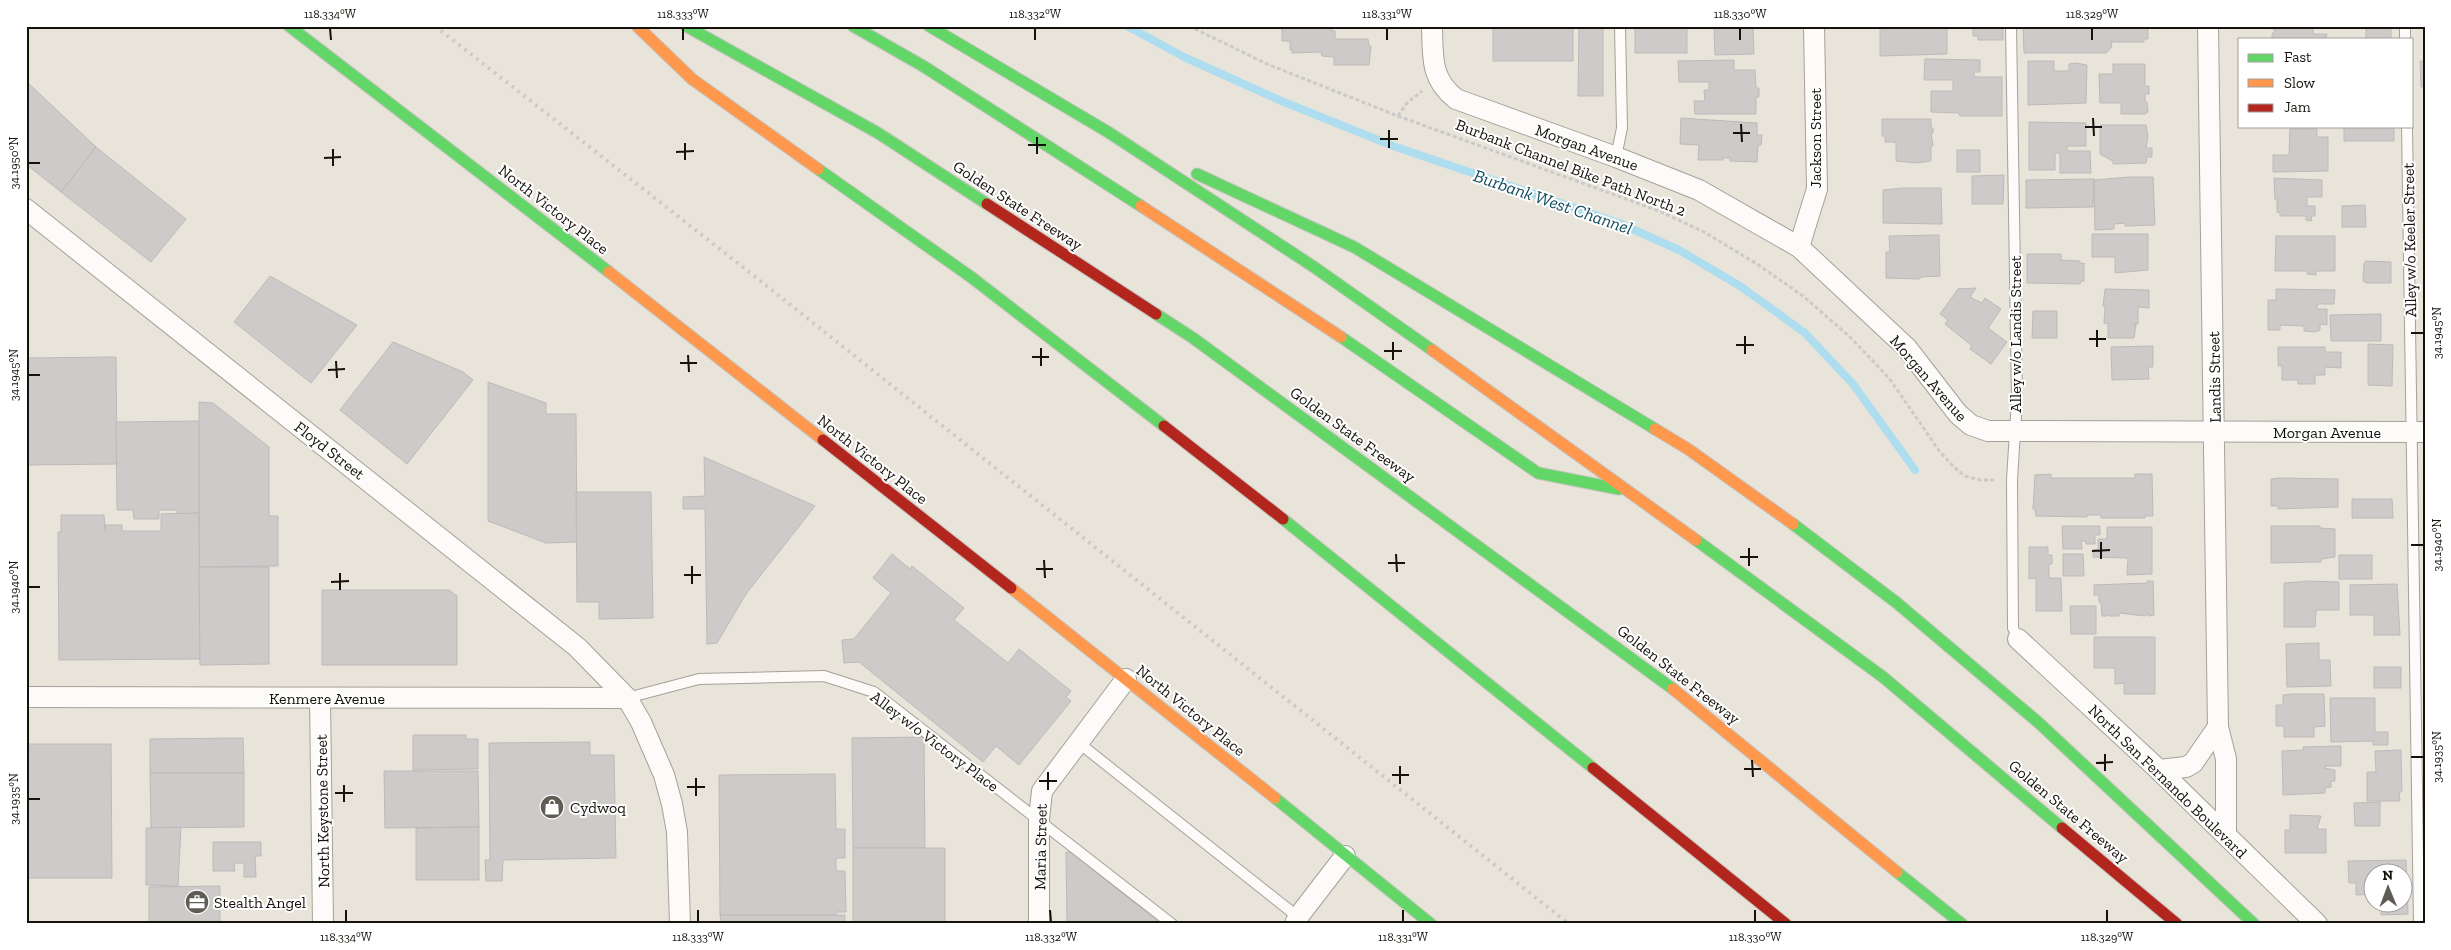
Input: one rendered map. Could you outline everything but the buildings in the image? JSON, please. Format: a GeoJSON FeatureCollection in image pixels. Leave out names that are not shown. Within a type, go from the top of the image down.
{"type":"FeatureCollection","features":[{"type":"Feature","properties":{"kind":"main road","name":"North Victory Place"},"geometry":{"type":"LineString","coordinates":[[289,26],[714,355],[1126,679],[1431,924]]}},
{"type":"Feature","properties":{"kind":"main road"},"geometry":{"type":"LineString","coordinates":[[637,26],[692,79],[971,277],[1265,506],[1786,924]]}},
{"type":"Feature","properties":{"kind":"main road","name":"Golden State Freeway"},"geometry":{"type":"LineString","coordinates":[[686,26],[724,49],[878,133],[1193,338],[1652,671],[1962,924]]}},
{"type":"Feature","properties":{"kind":"main road"},"geometry":{"type":"LineString","coordinates":[[714,26],[724,49]]}},
{"type":"Feature","properties":{"kind":"main road"},"geometry":{"type":"LineString","coordinates":[[853,26],[923,66],[1182,232],[1376,361],[1538,473],[1628,491]]}},
{"type":"Feature","properties":{"kind":"main road","name":"Golden State Freeway"},"geometry":{"type":"LineString","coordinates":[[929,26],[1108,132],[1314,267],[1628,491],[1883,677],[2177,924]]}},
{"type":"Feature","properties":{"kind":"main road"},"geometry":{"type":"LineString","coordinates":[[1108,132],[1354,247],[1688,449],[1792,522],[1897,602],[2039,723],[2254,924]]}},
{"type":"Feature","properties":{"kind":"street"},"geometry":{"type":"LineString","coordinates":[[1432,26],[1433,56],[1439,80]]}},
{"type":"Feature","properties":{"kind":"street","name":"Jackson Street"},"geometry":{"type":"LineString","coordinates":[[1799,247],[1817,189],[1814,26]]}},
{"type":"Feature","properties":{"kind":"street","name":"Landis Street"},"geometry":{"type":"LineString","coordinates":[[2208,26],[2216,432],[2218,727],[2226,759],[2226,834]]}},
{"type":"Feature","properties":{"kind":"street","name":"Morgan Avenue"},"geometry":{"type":"LineString","coordinates":[[1439,80],[1444,89],[1456,99],[1616,157],[1699,190],[1799,247],[1906,348],[1958,414],[1971,425],[1988,431],[2015,432],[2419,432]]}},
{"type":"Feature","properties":{"kind":"street","name":"Floyd Street"},"geometry":{"type":"LineString","coordinates":[[26,209],[576,647],[627,698],[653,748],[672,804],[677,832],[680,924]]}},
{"type":"Feature","properties":{"kind":"street","name":"North San Fernando Boulevard"},"geometry":{"type":"LineString","coordinates":[[2018,639],[2159,770],[2317,924]]}},
{"type":"Feature","properties":{"kind":"street","name":"Maria Street"},"geometry":{"type":"LineString","coordinates":[[1039,924],[1039,819],[1042,791],[1126,679]]}},
{"type":"Feature","properties":{"kind":"street","name":"Kenmere Avenue"},"geometry":{"type":"LineString","coordinates":[[26,697],[627,698]]}},
{"type":"Feature","properties":{"kind":"street","name":"North Keystone Street"},"geometry":{"type":"LineString","coordinates":[[320,698],[323,924]]}},
{"type":"Feature","properties":{"kind":"street"},"geometry":{"type":"LineString","coordinates":[[2159,770],[2186,767],[2194,763],[2218,727]]}},
{"type":"Feature","properties":{"kind":"street"},"geometry":{"type":"LineString","coordinates":[[1296,920],[1345,856]]}},
{"type":"Feature","properties":{"kind":"lane"},"geometry":{"type":"LineString","coordinates":[[1616,157],[1622,128],[1620,26]]}},
{"type":"Feature","properties":{"kind":"lane","name":"Alley w/o Landis Street"},"geometry":{"type":"LineString","coordinates":[[2011,26],[2017,399],[2012,480],[2012,628],[2018,639]]}},
{"type":"Feature","properties":{"kind":"lane","name":"Alley w/o Keeler Street"},"geometry":{"type":"LineString","coordinates":[[2407,128],[2419,432],[2419,924]]}},
{"type":"Feature","properties":{"kind":"lane","name":"Alley w/o Victory Place"},"geometry":{"type":"LineString","coordinates":[[627,698],[699,678],[824,676],[874,692],[1172,924]]}},
{"type":"Feature","properties":{"kind":"lane"},"geometry":{"type":"LineString","coordinates":[[1079,743],[1296,920]]}},
{"type":"Feature","properties":{"kind":"path","name":"Burbank Channel Bike Path North 2"},"geometry":{"type":"LineString","coordinates":[[1189,26],[1268,64],[1398,116],[1659,211],[1704,232],[1757,264],[1804,296],[1850,337],[1889,378],[1940,452],[1955,468],[1965,476],[1980,480],[2012,480]]}},
{"type":"Feature","properties":{"kind":"path"},"geometry":{"type":"LineString","coordinates":[[1398,116],[1407,103],[1439,80]]}},
{"type":"Feature","properties":{"kind":"waterway","name":"Burbank West Channel"},"geometry":{"type":"LineString","coordinates":[[1127,26],[1184,57],[1279,100],[1393,146],[1619,223],[1679,250],[1740,286],[1805,333],[1853,384],[1915,470]]}},
{"type":"Feature","properties":{"kind":"railway"},"geometry":{"type":"LineString","coordinates":[[435,26],[739,264],[1569,924]]}},
{"type":"Feature","properties":{"kind":"traffic: fast"},"geometry":{"type":"LineString","coordinates":[[289,26],[609,272]]}},
{"type":"Feature","properties":{"kind":"traffic: fast"},"geometry":{"type":"LineString","coordinates":[[686,26],[878,133],[987,204]]}},
{"type":"Feature","properties":{"kind":"traffic: fast"},"geometry":{"type":"LineString","coordinates":[[853,26],[923,66],[1141,206]]}},
{"type":"Feature","properties":{"kind":"traffic: fast"},"geometry":{"type":"LineString","coordinates":[[929,26],[1108,132],[1314,267],[1432,350]]}},
{"type":"Feature","properties":{"kind":"traffic: fast"},"geometry":{"type":"LineString","coordinates":[[818,169],[971,277],[1164,426]]}},
{"type":"Feature","properties":{"kind":"traffic: fast"},"geometry":{"type":"LineString","coordinates":[[1197,174],[1354,247],[1655,429]]}},
{"type":"Feature","properties":{"kind":"traffic: fast"},"geometry":{"type":"LineString","coordinates":[[1156,314],[1193,338],[1673,689]]}},
{"type":"Feature","properties":{"kind":"traffic: fast"},"geometry":{"type":"LineString","coordinates":[[1341,337],[1538,473],[1619,489]]}},
{"type":"Feature","properties":{"kind":"traffic: fast"},"geometry":{"type":"LineString","coordinates":[[1283,519],[1593,768]]}},
{"type":"Feature","properties":{"kind":"traffic: fast"},"geometry":{"type":"LineString","coordinates":[[1793,524],[1897,603],[2039,723],[2254,924]]}},
{"type":"Feature","properties":{"kind":"traffic: fast"},"geometry":{"type":"LineString","coordinates":[[1696,540],[1883,677],[2062,828]]}},
{"type":"Feature","properties":{"kind":"traffic: fast"},"geometry":{"type":"LineString","coordinates":[[1275,798],[1431,924]]}},
{"type":"Feature","properties":{"kind":"traffic: fast"},"geometry":{"type":"LineString","coordinates":[[1897,872],[1962,924]]}},
{"type":"Feature","properties":{"kind":"traffic: slow"},"geometry":{"type":"LineString","coordinates":[[637,26],[692,79],[818,169]]}},
{"type":"Feature","properties":{"kind":"traffic: slow"},"geometry":{"type":"LineString","coordinates":[[1141,206],[1341,337]]}},
{"type":"Feature","properties":{"kind":"traffic: slow"},"geometry":{"type":"LineString","coordinates":[[609,272],[823,440]]}},
{"type":"Feature","properties":{"kind":"traffic: slow"},"geometry":{"type":"LineString","coordinates":[[1432,350],[1696,540]]}},
{"type":"Feature","properties":{"kind":"traffic: slow"},"geometry":{"type":"LineString","coordinates":[[1655,429],[1688,449],[1793,524]]}},
{"type":"Feature","properties":{"kind":"traffic: slow"},"geometry":{"type":"LineString","coordinates":[[1011,588],[1275,798]]}},
{"type":"Feature","properties":{"kind":"traffic: slow"},"geometry":{"type":"LineString","coordinates":[[1673,689],[1897,872]]}},
{"type":"Feature","properties":{"kind":"traffic: jam"},"geometry":{"type":"LineString","coordinates":[[987,204],[1156,314]]}},
{"type":"Feature","properties":{"kind":"traffic: jam"},"geometry":{"type":"LineString","coordinates":[[1164,426],[1283,519]]}},
{"type":"Feature","properties":{"kind":"traffic: jam"},"geometry":{"type":"LineString","coordinates":[[823,440],[1011,588]]}},
{"type":"Feature","properties":{"kind":"traffic: jam"},"geometry":{"type":"LineString","coordinates":[[1593,768],[1786,924]]}},
{"type":"Feature","properties":{"kind":"traffic: jam"},"geometry":{"type":"LineString","coordinates":[[2062,828],[2177,924]]}},
{"type":"Feature","properties":{"kind":"place","name":"Cydwoq"},"geometry":{"type":"Point","coordinates":[552,807]}},
{"type":"Feature","properties":{"kind":"place","name":"Stealth Angel"},"geometry":{"type":"Point","coordinates":[197,902]}}]}
